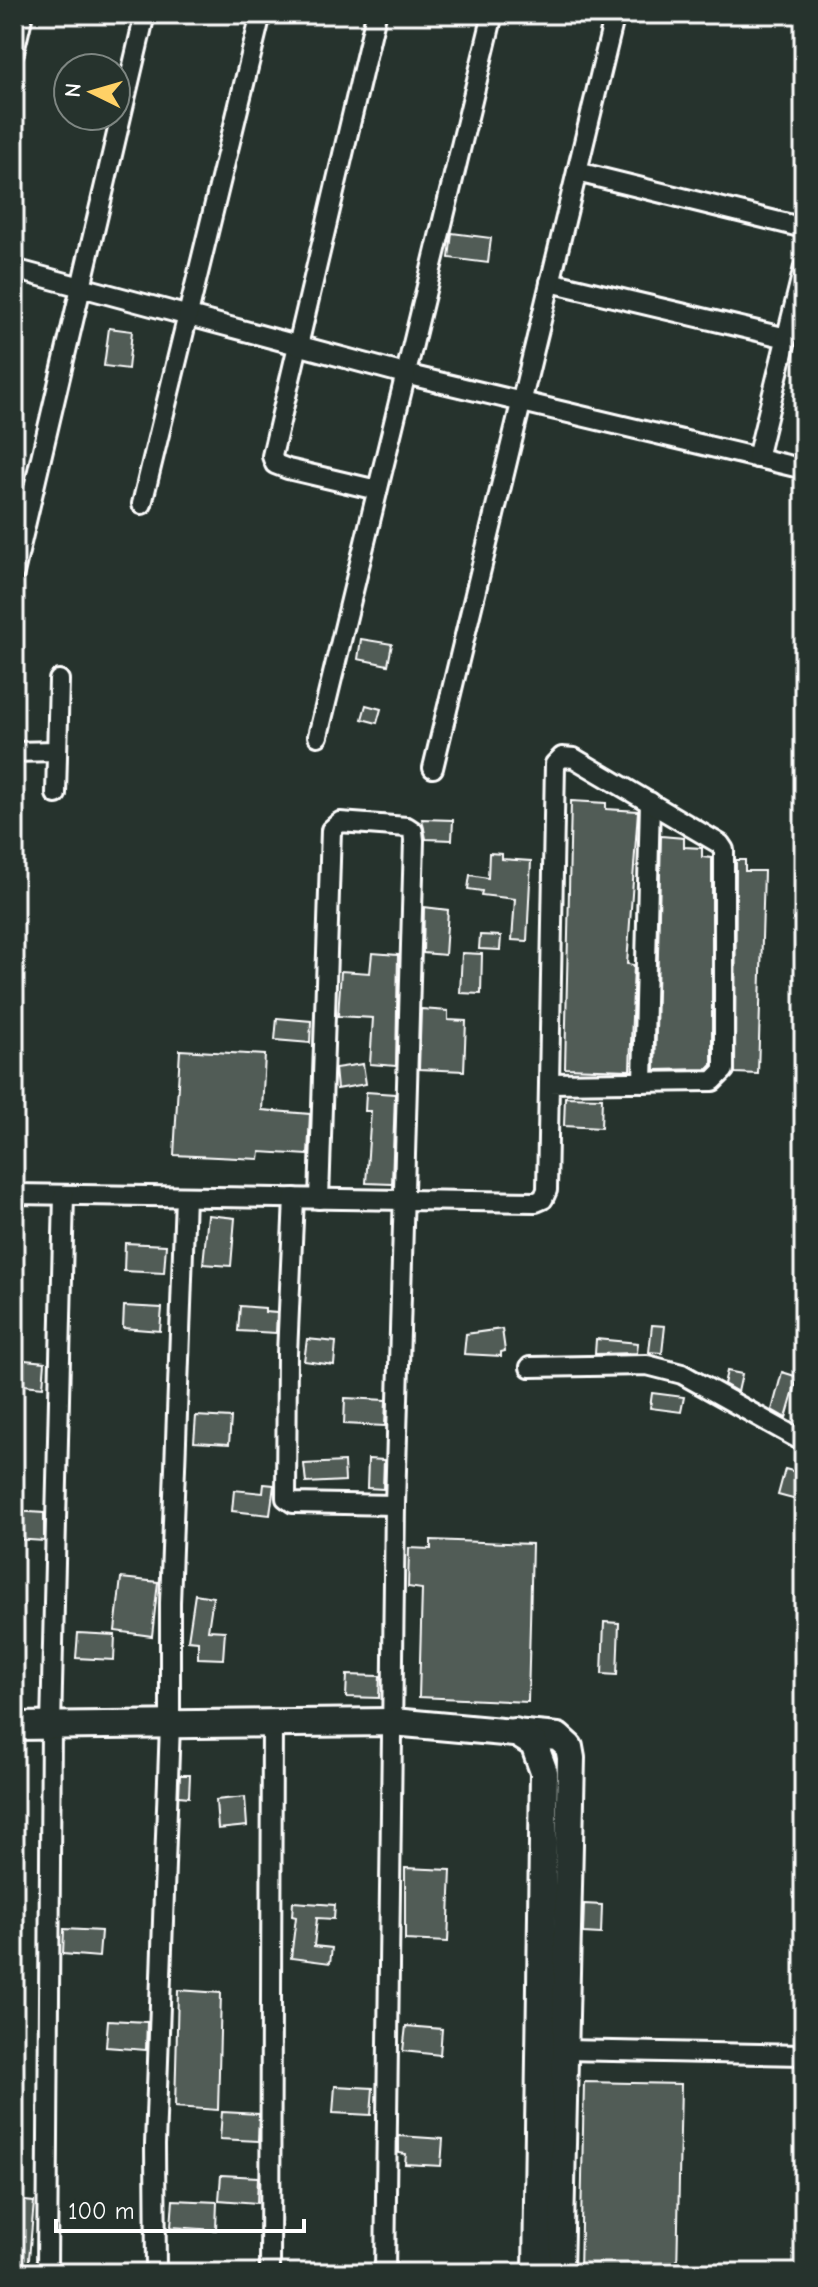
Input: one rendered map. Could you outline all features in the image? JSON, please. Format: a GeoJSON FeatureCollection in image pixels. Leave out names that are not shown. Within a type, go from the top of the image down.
{"type":"FeatureCollection","features":[{"type":"Feature","properties":{"kind":"street"},"geometry":{"type":"LineString","coordinates":[[14,52],[23,14]]}},
{"type":"Feature","properties":{"kind":"street"},"geometry":{"type":"LineString","coordinates":[[14,573],[145,14]]}},
{"type":"Feature","properties":{"kind":"street"},"geometry":{"type":"LineString","coordinates":[[142,504],[261,14]]}},
{"type":"Feature","properties":{"kind":"street"},"geometry":{"type":"LineString","coordinates":[[376,14],[272,456],[275,464],[377,490]]}},
{"type":"Feature","properties":{"kind":"street"},"geometry":{"type":"LineString","coordinates":[[318,736],[493,14]]}},
{"type":"Feature","properties":{"kind":"street"},"geometry":{"type":"LineString","coordinates":[[433,768],[615,14]]}},
{"type":"Feature","properties":{"kind":"street"},"geometry":{"type":"LineString","coordinates":[[577,172],[804,228]]}},
{"type":"Feature","properties":{"kind":"street"},"geometry":{"type":"LineString","coordinates":[[757,458],[804,267]]}},
{"type":"Feature","properties":{"kind":"street"},"geometry":{"type":"LineString","coordinates":[[14,269],[80,284],[405,374],[804,469]]}},
{"type":"Feature","properties":{"kind":"street"},"geometry":{"type":"LineString","coordinates":[[550,282],[787,338]]}},
{"type":"Feature","properties":{"kind":"street"},"geometry":{"type":"LineString","coordinates":[[56,794],[59,680]]}},
{"type":"Feature","properties":{"kind":"street"},"geometry":{"type":"LineString","coordinates":[[14,752],[57,751]]}},
{"type":"Feature","properties":{"kind":"street"},"geometry":{"type":"LineString","coordinates":[[14,1194],[536,1202],[543,1199],[547,1190],[549,1083],[555,764],[562,757],[574,758],[720,844],[727,859],[724,1070],[713,1081],[549,1083]]}},
{"type":"Feature","properties":{"kind":"street"},"geometry":{"type":"LineString","coordinates":[[643,1082],[650,802]]}},
{"type":"Feature","properties":{"kind":"street"},"geometry":{"type":"LineString","coordinates":[[319,1199],[329,838],[334,825],[340,822],[407,827],[413,831],[395,1505],[385,2273]]}},
{"type":"Feature","properties":{"kind":"street"},"geometry":{"type":"LineString","coordinates":[[47,2273],[51,1726],[64,1195]]}},
{"type":"Feature","properties":{"kind":"street"},"geometry":{"type":"LineString","coordinates":[[156,2273],[155,2145],[185,1197]]}},
{"type":"Feature","properties":{"kind":"street"},"geometry":{"type":"LineString","coordinates":[[294,1198],[287,1354],[286,1498],[293,1503],[395,1505]]}},
{"type":"Feature","properties":{"kind":"street"},"geometry":{"type":"LineString","coordinates":[[530,1367],[647,1365],[682,1374],[804,1442]]}},
{"type":"Feature","properties":{"kind":"street"},"geometry":{"type":"LineString","coordinates":[[270,2273],[272,1722]]}},
{"type":"Feature","properties":{"kind":"street"},"geometry":{"type":"LineString","coordinates":[[14,1726],[393,1722],[515,1732],[534,1744],[544,1772],[556,2064],[559,2273]]}},
{"type":"Feature","properties":{"kind":"street"},"geometry":{"type":"LineString","coordinates":[[556,2064],[804,2055]]}},
{"type":"Feature","properties":{"kind":"street"},"geometry":{"type":"LineString","coordinates":[[537,2273],[556,2064]]}},
{"type":"Feature","properties":{"kind":"building"},"geometry":{"type":"Polygon","coordinates":[[[452,233],[491,238],[488,263],[449,258],[452,233]]]}},
{"type":"Feature","properties":{"kind":"building"},"geometry":{"type":"Polygon","coordinates":[[[109,328],[132,331],[128,369],[104,366],[109,328]]]}},
{"type":"Feature","properties":{"kind":"building"},"geometry":{"type":"Polygon","coordinates":[[[361,639],[392,644],[388,665],[358,659],[361,639]]]}},
{"type":"Feature","properties":{"kind":"building"},"geometry":{"type":"Polygon","coordinates":[[[366,705],[381,709],[377,723],[362,719],[366,705]]]}},
{"type":"Feature","properties":{"kind":"building"},"geometry":{"type":"Polygon","coordinates":[[[571,801],[606,803],[606,809],[638,811],[627,964],[634,965],[630,1070],[565,1068],[571,801]]]}},
{"type":"Feature","properties":{"kind":"building"},"geometry":{"type":"Polygon","coordinates":[[[422,819],[453,820],[452,840],[426,839],[422,819]]]}},
{"type":"Feature","properties":{"kind":"building"},"geometry":{"type":"Polygon","coordinates":[[[661,836],[684,838],[684,847],[702,848],[702,857],[712,858],[712,1065],[708,1069],[655,1070],[661,836]]]}},
{"type":"Feature","properties":{"kind":"building"},"geometry":{"type":"Polygon","coordinates":[[[489,853],[502,854],[502,859],[531,861],[527,941],[512,940],[515,899],[481,895],[482,891],[468,889],[470,875],[488,878],[489,853]]]}},
{"type":"Feature","properties":{"kind":"building"},"geometry":{"type":"Polygon","coordinates":[[[736,860],[745,860],[745,871],[764,871],[758,1074],[735,1073],[736,860]]]}},
{"type":"Feature","properties":{"kind":"building"},"geometry":{"type":"Polygon","coordinates":[[[424,907],[448,910],[445,955],[423,953],[424,907]]]}},
{"type":"Feature","properties":{"kind":"building"},"geometry":{"type":"Polygon","coordinates":[[[480,935],[501,936],[500,950],[479,949],[480,935]]]}},
{"type":"Feature","properties":{"kind":"building"},"geometry":{"type":"Polygon","coordinates":[[[372,953],[398,955],[396,1066],[370,1064],[373,1018],[338,1016],[341,971],[370,973],[372,953]]]}},
{"type":"Feature","properties":{"kind":"building"},"geometry":{"type":"Polygon","coordinates":[[[462,953],[482,954],[481,994],[460,993],[462,953]]]}},
{"type":"Feature","properties":{"kind":"building"},"geometry":{"type":"Polygon","coordinates":[[[421,1009],[448,1011],[448,1020],[466,1021],[464,1071],[419,1069],[421,1009]]]}},
{"type":"Feature","properties":{"kind":"building"},"geometry":{"type":"Polygon","coordinates":[[[277,1018],[311,1021],[310,1043],[275,1040],[277,1018]]]}},
{"type":"Feature","properties":{"kind":"building"},"geometry":{"type":"Polygon","coordinates":[[[180,1050],[265,1055],[262,1110],[310,1114],[308,1155],[260,1152],[259,1159],[174,1155],[180,1050]]]}},
{"type":"Feature","properties":{"kind":"building"},"geometry":{"type":"Polygon","coordinates":[[[363,1064],[366,1084],[337,1089],[335,1068],[363,1064]]]}},
{"type":"Feature","properties":{"kind":"building"},"geometry":{"type":"Polygon","coordinates":[[[366,1092],[395,1094],[392,1184],[366,1183],[371,1111],[365,1111],[366,1092]]]}},
{"type":"Feature","properties":{"kind":"building"},"geometry":{"type":"Polygon","coordinates":[[[565,1097],[602,1098],[601,1128],[564,1126],[565,1097]]]}},
{"type":"Feature","properties":{"kind":"building"},"geometry":{"type":"Polygon","coordinates":[[[208,1215],[235,1218],[231,1266],[203,1264],[208,1215]]]}},
{"type":"Feature","properties":{"kind":"building"},"geometry":{"type":"Polygon","coordinates":[[[125,1243],[166,1245],[164,1273],[124,1271],[125,1243]]]}},
{"type":"Feature","properties":{"kind":"building"},"geometry":{"type":"Polygon","coordinates":[[[124,1306],[162,1308],[160,1331],[123,1328],[124,1306]]]}},
{"type":"Feature","properties":{"kind":"building"},"geometry":{"type":"Polygon","coordinates":[[[240,1306],[265,1308],[265,1312],[277,1313],[276,1333],[238,1331],[240,1306]]]}},
{"type":"Feature","properties":{"kind":"building"},"geometry":{"type":"Polygon","coordinates":[[[652,1325],[665,1326],[662,1353],[649,1352],[652,1325]]]}},
{"type":"Feature","properties":{"kind":"building"},"geometry":{"type":"Polygon","coordinates":[[[502,1329],[505,1351],[501,1352],[501,1356],[464,1354],[466,1334],[502,1329]]]}},
{"type":"Feature","properties":{"kind":"building"},"geometry":{"type":"Polygon","coordinates":[[[307,1339],[336,1342],[334,1365],[304,1361],[307,1339]]]}},
{"type":"Feature","properties":{"kind":"building"},"geometry":{"type":"Polygon","coordinates":[[[596,1339],[638,1343],[637,1353],[595,1354],[596,1339]]]}},
{"type":"Feature","properties":{"kind":"building"},"geometry":{"type":"Polygon","coordinates":[[[14,1359],[45,1362],[43,1387],[14,1384],[14,1359]]]}},
{"type":"Feature","properties":{"kind":"building"},"geometry":{"type":"Polygon","coordinates":[[[727,1371],[742,1374],[738,1392],[724,1384],[727,1371]]]}},
{"type":"Feature","properties":{"kind":"building"},"geometry":{"type":"Polygon","coordinates":[[[782,1372],[798,1377],[786,1418],[772,1410],[782,1372]]]}},
{"type":"Feature","properties":{"kind":"building"},"geometry":{"type":"Polygon","coordinates":[[[652,1393],[684,1397],[681,1412],[650,1408],[652,1393]]]}},
{"type":"Feature","properties":{"kind":"building"},"geometry":{"type":"Polygon","coordinates":[[[345,1398],[386,1400],[385,1426],[344,1424],[345,1398]]]}},
{"type":"Feature","properties":{"kind":"building"},"geometry":{"type":"Polygon","coordinates":[[[196,1416],[231,1418],[229,1444],[194,1442],[196,1416]]]}},
{"type":"Feature","properties":{"kind":"building"},"geometry":{"type":"Polygon","coordinates":[[[368,1459],[384,1460],[383,1489],[367,1488],[368,1459]]]}},
{"type":"Feature","properties":{"kind":"building"},"geometry":{"type":"Polygon","coordinates":[[[344,1462],[345,1481],[306,1483],[304,1464],[344,1462]]]}},
{"type":"Feature","properties":{"kind":"building"},"geometry":{"type":"Polygon","coordinates":[[[785,1469],[804,1474],[804,1502],[778,1495],[785,1469]]]}},
{"type":"Feature","properties":{"kind":"building"},"geometry":{"type":"Polygon","coordinates":[[[264,1484],[274,1485],[270,1515],[232,1511],[234,1490],[263,1493],[264,1484]]]}},
{"type":"Feature","properties":{"kind":"building"},"geometry":{"type":"Polygon","coordinates":[[[14,1511],[44,1513],[44,1541],[14,1539],[14,1511]]]}},
{"type":"Feature","properties":{"kind":"building"},"geometry":{"type":"Polygon","coordinates":[[[431,1540],[532,1544],[528,1702],[419,1697],[422,1589],[408,1587],[409,1548],[431,1549],[431,1540]]]}},
{"type":"Feature","properties":{"kind":"building"},"geometry":{"type":"Polygon","coordinates":[[[121,1578],[158,1582],[152,1636],[115,1631],[121,1578]]]}},
{"type":"Feature","properties":{"kind":"building"},"geometry":{"type":"Polygon","coordinates":[[[195,1594],[213,1597],[208,1630],[225,1631],[223,1659],[198,1658],[198,1641],[188,1640],[195,1594]]]}},
{"type":"Feature","properties":{"kind":"building"},"geometry":{"type":"Polygon","coordinates":[[[604,1622],[619,1623],[617,1675],[602,1674],[604,1622]]]}},
{"type":"Feature","properties":{"kind":"building"},"geometry":{"type":"Polygon","coordinates":[[[78,1633],[115,1635],[114,1660],[76,1658],[78,1633]]]}},
{"type":"Feature","properties":{"kind":"building"},"geometry":{"type":"Polygon","coordinates":[[[347,1675],[380,1676],[379,1698],[346,1697],[347,1675]]]}},
{"type":"Feature","properties":{"kind":"building"},"geometry":{"type":"Polygon","coordinates":[[[180,1775],[190,1775],[189,1797],[179,1796],[180,1775]]]}},
{"type":"Feature","properties":{"kind":"building"},"geometry":{"type":"Polygon","coordinates":[[[245,1797],[247,1826],[218,1829],[216,1800],[245,1797]]]}},
{"type":"Feature","properties":{"kind":"building"},"geometry":{"type":"Polygon","coordinates":[[[405,1868],[451,1870],[448,1942],[405,1940],[405,1868]]]}},
{"type":"Feature","properties":{"kind":"building"},"geometry":{"type":"Polygon","coordinates":[[[293,1902],[335,1905],[334,1919],[317,1918],[314,1946],[332,1948],[330,1963],[291,1958],[296,1917],[292,1916],[293,1902]]]}},
{"type":"Feature","properties":{"kind":"building"},"geometry":{"type":"Polygon","coordinates":[[[584,1904],[602,1905],[601,1934],[583,1933],[584,1904]]]}},
{"type":"Feature","properties":{"kind":"building"},"geometry":{"type":"Polygon","coordinates":[[[64,1929],[101,1931],[99,1957],[63,1954],[64,1929]]]}},
{"type":"Feature","properties":{"kind":"building"},"geometry":{"type":"Polygon","coordinates":[[[178,1990],[221,1993],[218,2110],[175,2107],[178,1990]]]}},
{"type":"Feature","properties":{"kind":"building"},"geometry":{"type":"Polygon","coordinates":[[[108,2020],[147,2022],[146,2050],[106,2047],[108,2020]]]}},
{"type":"Feature","properties":{"kind":"building"},"geometry":{"type":"Polygon","coordinates":[[[406,2026],[442,2029],[440,2055],[403,2051],[406,2026]]]}},
{"type":"Feature","properties":{"kind":"building"},"geometry":{"type":"Polygon","coordinates":[[[584,2082],[681,2084],[677,2273],[580,2273],[584,2082]]]}},
{"type":"Feature","properties":{"kind":"building"},"geometry":{"type":"Polygon","coordinates":[[[335,2086],[373,2088],[371,2115],[333,2113],[335,2086]]]}},
{"type":"Feature","properties":{"kind":"building"},"geometry":{"type":"Polygon","coordinates":[[[222,2112],[259,2114],[258,2141],[220,2139],[222,2112]]]}},
{"type":"Feature","properties":{"kind":"building"},"geometry":{"type":"Polygon","coordinates":[[[399,2136],[443,2139],[441,2166],[405,2164],[406,2154],[399,2153],[399,2136]]]}},
{"type":"Feature","properties":{"kind":"building"},"geometry":{"type":"Polygon","coordinates":[[[221,2175],[258,2177],[257,2203],[219,2200],[221,2175]]]}},
{"type":"Feature","properties":{"kind":"building"},"geometry":{"type":"Polygon","coordinates":[[[14,2200],[34,2202],[28,2270],[14,2269],[14,2200]]]}},
{"type":"Feature","properties":{"kind":"building"},"geometry":{"type":"Polygon","coordinates":[[[173,2200],[217,2202],[216,2230],[171,2227],[173,2200]]]}}]}
